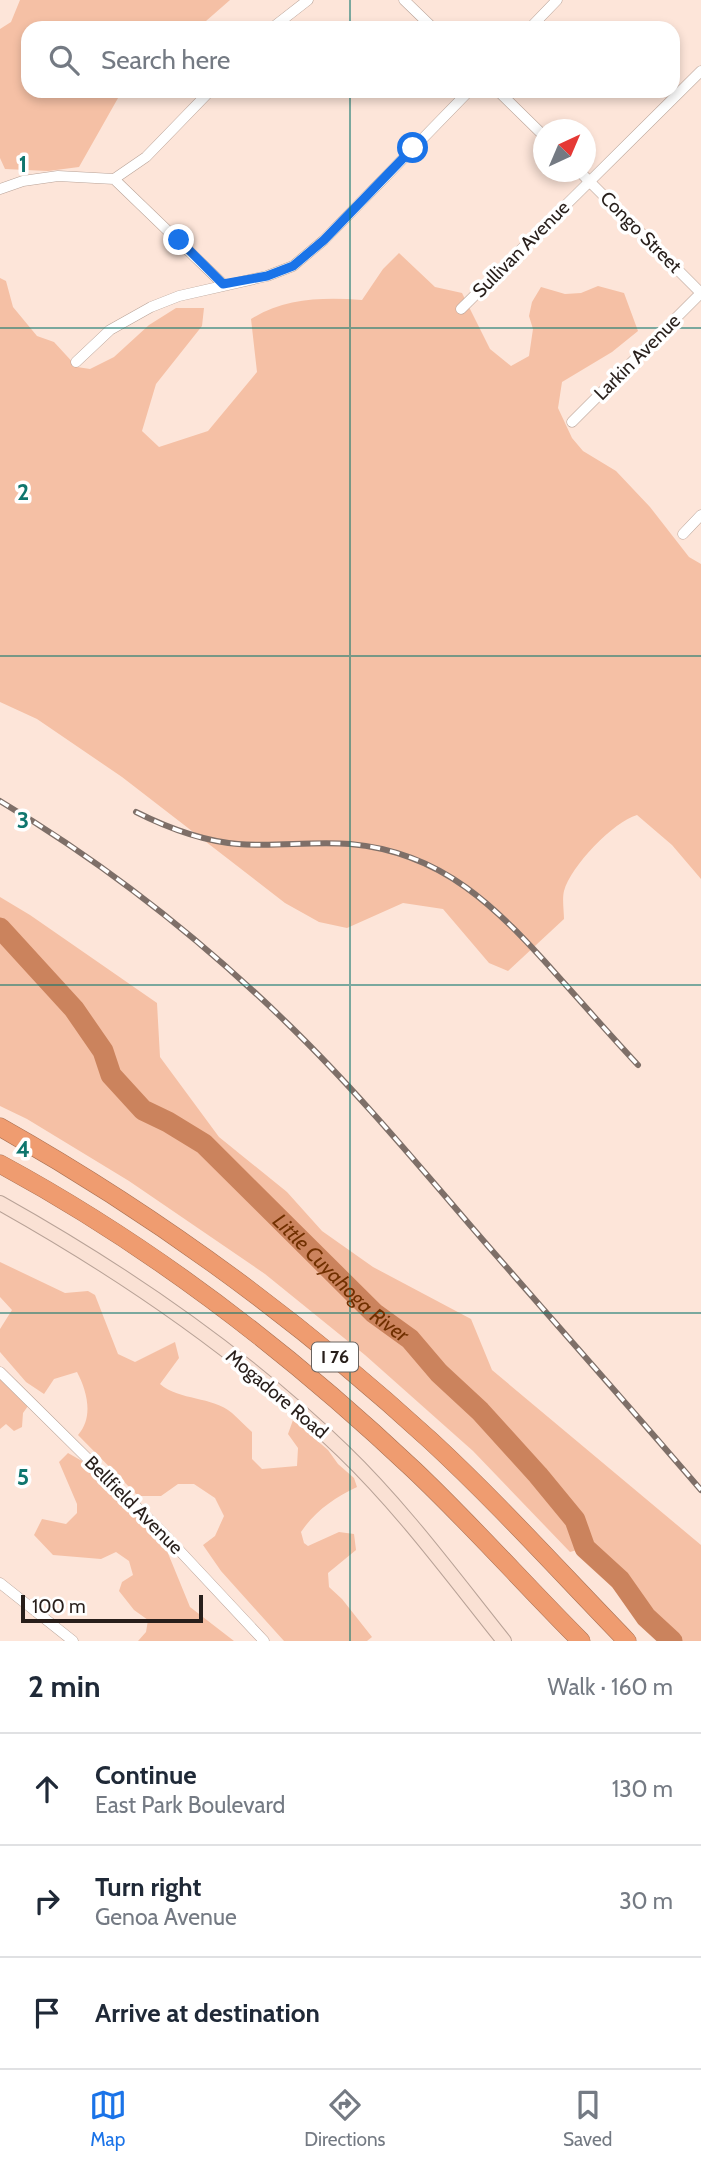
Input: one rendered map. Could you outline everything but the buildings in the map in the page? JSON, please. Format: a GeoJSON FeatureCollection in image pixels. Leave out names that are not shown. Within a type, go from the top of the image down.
{"type":"FeatureCollection","features":[{"type":"Feature","properties":{"kind":"highway","name":"I 76"},"geometry":{"type":"LineString","coordinates":[[0,1127],[54,1157],[169,1231],[255,1293],[353,1372],[450,1460],[627,1641]]}},
{"type":"Feature","properties":{"kind":"highway","name":"I 76"},"geometry":{"type":"LineString","coordinates":[[0,1164],[124,1239],[294,1364],[415,1471],[582,1641]]}},
{"type":"Feature","properties":{"kind":"street"},"geometry":{"type":"LineString","coordinates":[[281,21],[308,0]]}},
{"type":"Feature","properties":{"kind":"street"},"geometry":{"type":"LineString","coordinates":[[404,0],[426,21]]}},
{"type":"Feature","properties":{"kind":"street"},"geometry":{"type":"LineString","coordinates":[[537,21],[557,0]]}},
{"type":"Feature","properties":{"kind":"street","name":"Sullivan Avenue"},"geometry":{"type":"LineString","coordinates":[[680,92],[701,71]]}},
{"type":"Feature","properties":{"kind":"street"},"geometry":{"type":"LineString","coordinates":[[0,189],[23,181],[58,176],[114,179],[146,157],[203,98]]}},
{"type":"Feature","properties":{"kind":"street"},"geometry":{"type":"LineString","coordinates":[[76,362],[110,330],[133,316],[179,296],[267,276],[293,266],[324,240],[462,98]]}},
{"type":"Feature","properties":{"kind":"street"},"geometry":{"type":"LineString","coordinates":[[505,98],[533,125]]}},
{"type":"Feature","properties":{"kind":"street","name":"Sullivan Avenue"},"geometry":{"type":"LineString","coordinates":[[596,174],[674,98]]}},
{"type":"Feature","properties":{"kind":"street"},"geometry":{"type":"LineString","coordinates":[[114,179],[223,284]]}},
{"type":"Feature","properties":{"kind":"street","name":"Sullivan Avenue"},"geometry":{"type":"LineString","coordinates":[[461,309],[588,182]]}},
{"type":"Feature","properties":{"kind":"street","name":"Congo Street"},"geometry":{"type":"LineString","coordinates":[[590,182],[701,293]]}},
{"type":"Feature","properties":{"kind":"street","name":"Larkin Avenue"},"geometry":{"type":"LineString","coordinates":[[572,422],[701,293]]}},
{"type":"Feature","properties":{"kind":"street"},"geometry":{"type":"LineString","coordinates":[[683,534],[701,515]]}},
{"type":"Feature","properties":{"kind":"street","name":"Mogadore Road"},"geometry":{"type":"LineString","coordinates":[[0,1203],[84,1252],[147,1294],[219,1346],[310,1419],[364,1472],[402,1515],[504,1641]]}},
{"type":"Feature","properties":{"kind":"street","name":"Bellfield Avenue"},"geometry":{"type":"LineString","coordinates":[[0,1373],[164,1534],[264,1641]]}},
{"type":"Feature","properties":{"kind":"street"},"geometry":{"type":"LineString","coordinates":[[0,1583],[73,1641]]}},
{"type":"Feature","properties":{"kind":"shaded area"},"geometry":{"type":"Polygon","coordinates":[[[20,0],[230,0],[206,21],[21,21],[21,98],[118,98],[79,167],[48,171],[5,169],[0,158],[0,29],[11,22],[20,0]]]}},
{"type":"Feature","properties":{"kind":"shaded area"},"geometry":{"type":"Polygon","coordinates":[[[399,253],[435,287],[462,293],[490,349],[511,366],[529,356],[533,329],[529,316],[532,302],[541,287],[565,294],[581,293],[598,286],[624,293],[638,331],[612,352],[562,382],[558,408],[572,438],[583,451],[616,471],[650,507],[689,557],[701,564],[701,879],[672,845],[637,815],[627,819],[594,846],[568,881],[564,891],[564,919],[508,971],[489,963],[443,909],[403,903],[347,928],[319,922],[285,903],[122,777],[37,719],[0,702],[0,278],[6,281],[13,307],[37,336],[54,342],[77,367],[90,369],[114,357],[149,325],[176,308],[204,308],[202,326],[156,384],[142,431],[159,447],[208,431],[257,372],[251,319],[277,307],[305,300],[362,300],[383,269],[399,253]]]}},
{"type":"Feature","properties":{"kind":"shaded area"},"geometry":{"type":"Polygon","coordinates":[[[0,897],[157,1003],[160,1057],[219,1137],[287,1192],[322,1231],[373,1267],[471,1319],[492,1370],[701,1545],[701,1641],[663,1641],[577,1550],[570,1552],[473,1451],[365,1355],[265,1274],[129,1181],[27,1119],[0,1106],[0,897]]]}},
{"type":"Feature","properties":{"kind":"shaded area"},"geometry":{"type":"Polygon","coordinates":[[[0,1262],[65,1293],[88,1291],[95,1295],[118,1354],[135,1362],[175,1342],[179,1358],[160,1384],[232,1413],[252,1432],[252,1459],[262,1469],[297,1466],[298,1448],[288,1434],[293,1420],[328,1450],[338,1464],[354,1478],[357,1487],[326,1506],[301,1532],[304,1543],[308,1546],[339,1532],[354,1534],[356,1550],[328,1573],[329,1587],[372,1637],[367,1641],[284,1641],[221,1571],[203,1545],[215,1536],[224,1516],[215,1498],[194,1484],[178,1484],[161,1496],[138,1496],[78,1435],[86,1420],[87,1404],[84,1387],[77,1372],[54,1379],[44,1394],[26,1382],[0,1352],[0,1329],[12,1310],[0,1297],[0,1262]]]}},
{"type":"Feature","properties":{"kind":"shaded area"},"geometry":{"type":"Polygon","coordinates":[[[0,1379],[28,1406],[23,1413],[22,1427],[14,1431],[6,1424],[0,1429],[0,1379]]]}},
{"type":"Feature","properties":{"kind":"shaded area"},"geometry":{"type":"Polygon","coordinates":[[[68,1453],[82,1461],[165,1546],[190,1607],[234,1641],[138,1641],[146,1632],[148,1620],[134,1610],[119,1591],[122,1582],[133,1575],[129,1561],[116,1552],[101,1559],[53,1555],[34,1535],[42,1519],[66,1524],[77,1513],[77,1504],[59,1462],[68,1453]]]}},
{"type":"Feature","properties":{"kind":"waterway","name":"Little Cuyahoga River"},"geometry":{"type":"LineString","coordinates":[[0,928],[74,1009],[103,1051],[111,1075],[143,1110],[204,1144],[374,1313],[410,1339],[439,1373],[480,1411],[538,1475],[575,1520],[585,1548],[620,1580],[646,1617],[672,1641]]}},
{"type":"Feature","properties":{"kind":"railway"},"geometry":{"type":"LineString","coordinates":[[0,801],[114,876],[186,932],[288,1024],[387,1129],[701,1490]]}},
{"type":"Feature","properties":{"kind":"railway"},"geometry":{"type":"LineString","coordinates":[[136,812],[211,840],[252,845],[350,844],[383,849],[413,858],[440,871],[466,887],[512,927],[638,1065]]}},
{"type":"Feature","properties":{"kind":"route"},"geometry":{"type":"LineString","coordinates":[[179,240],[223,284],[282,271],[293,266],[324,240],[413,148]]}}]}
